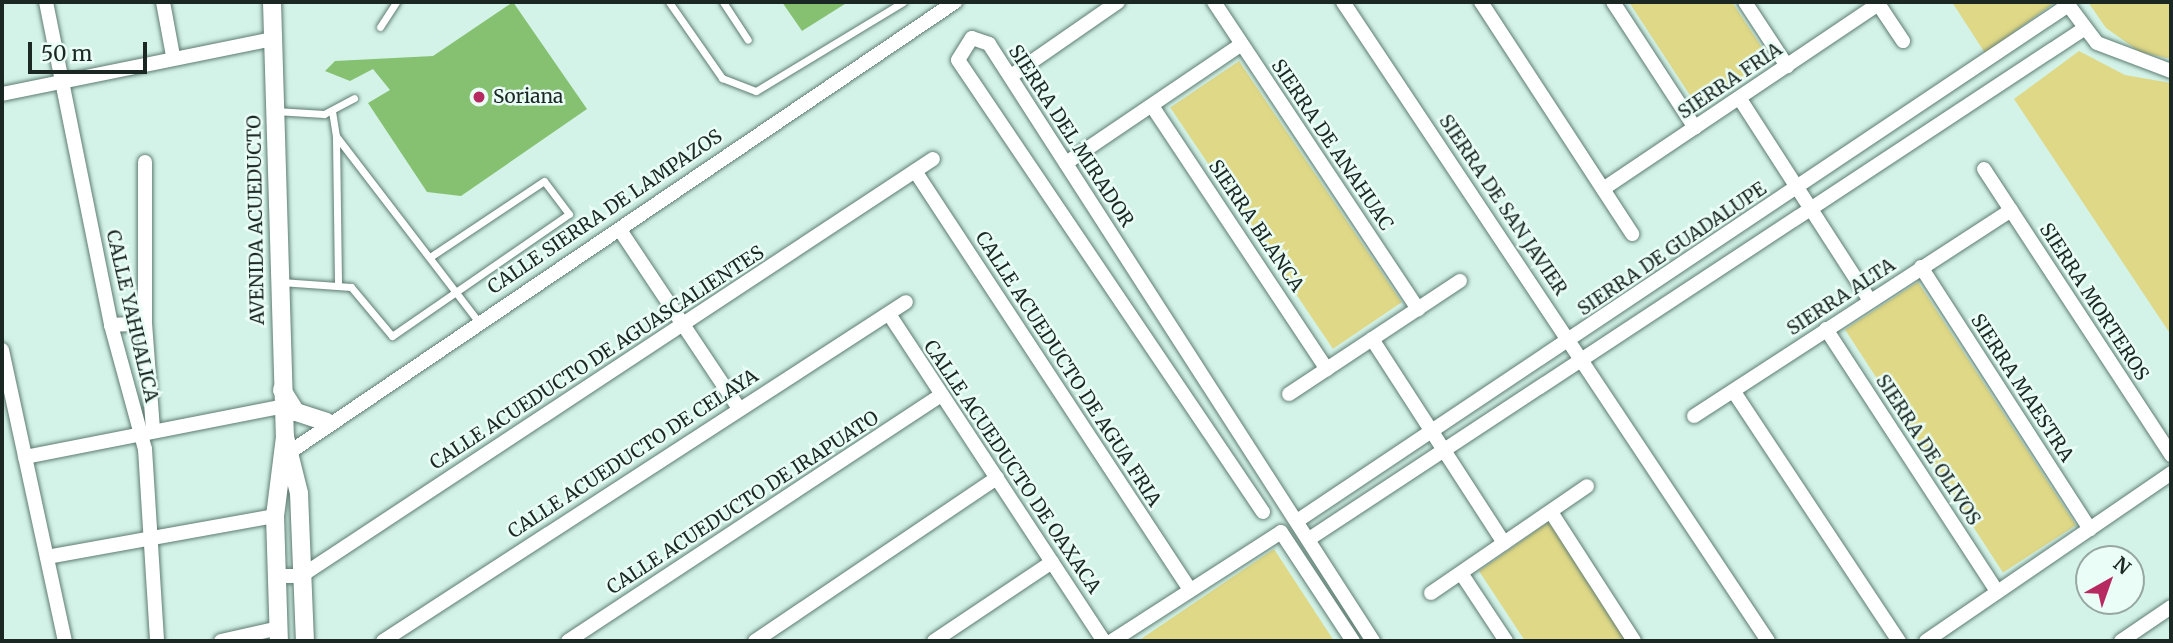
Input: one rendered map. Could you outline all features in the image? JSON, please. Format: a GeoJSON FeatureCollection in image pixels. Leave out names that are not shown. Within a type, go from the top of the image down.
{"type":"FeatureCollection","features":[{"type":"Feature","properties":{"kind":"street","name":"CALLE YAHUALICA"},"geometry":{"type":"LineString","coordinates":[[46,2],[111,325],[147,431],[157,641]]}},
{"type":"Feature","properties":{"kind":"street"},"geometry":{"type":"LineString","coordinates":[[163,2],[173,56]]}},
{"type":"Feature","properties":{"kind":"street","name":"AVENIDA ACUEDUCTO"},"geometry":{"type":"LineString","coordinates":[[272,2],[281,399],[301,576],[305,641]]}},
{"type":"Feature","properties":{"kind":"street","name":"CALLE SIERRA DE LAMPAZOS"},"geometry":{"type":"LineString","coordinates":[[286,449],[477,320],[620,230],[955,2]]}},
{"type":"Feature","properties":{"kind":"street"},"geometry":{"type":"LineString","coordinates":[[1011,76],[1118,2]]}},
{"type":"Feature","properties":{"kind":"street","name":"SIERRA DE ANAHUAC"},"geometry":{"type":"LineString","coordinates":[[1214,2],[1418,309]]}},
{"type":"Feature","properties":{"kind":"street","name":"SIERRA DE SAN JAVIER"},"geometry":{"type":"LineString","coordinates":[[1343,2],[1583,358],[1768,641]]}},
{"type":"Feature","properties":{"kind":"street"},"geometry":{"type":"LineString","coordinates":[[1481,2],[1632,234]]}},
{"type":"Feature","properties":{"kind":"street"},"geometry":{"type":"LineString","coordinates":[[1614,2],[1695,128]]}},
{"type":"Feature","properties":{"kind":"street"},"geometry":{"type":"LineString","coordinates":[[1745,2],[1787,66]]}},
{"type":"Feature","properties":{"kind":"street"},"geometry":{"type":"LineString","coordinates":[[1877,3],[1903,41]]}},
{"type":"Feature","properties":{"kind":"street","name":"SIERRA FRIA"},"geometry":{"type":"LineString","coordinates":[[1603,189],[1740,99],[1877,3]]}},
{"type":"Feature","properties":{"kind":"street"},"geometry":{"type":"LineString","coordinates":[[2067,4],[2082,30],[2116,54],[2171,71]]}},
{"type":"Feature","properties":{"kind":"street","name":"SIERRA DE GUADALUPE"},"geometry":{"type":"LineString","coordinates":[[1297,521],[1431,430],[1571,341],[2067,4]]}},
{"type":"Feature","properties":{"kind":"street"},"geometry":{"type":"LineString","coordinates":[[1309,539],[2082,30]]}},
{"type":"Feature","properties":{"kind":"street"},"geometry":{"type":"LineString","coordinates":[[2,94],[173,56],[273,39]]}},
{"type":"Feature","properties":{"kind":"street","name":"SIERRA DEL MIRADOR"},"geometry":{"type":"LineString","coordinates":[[1263,512],[958,60],[959,50],[981,39],[1011,76],[1373,641]]}},
{"type":"Feature","properties":{"kind":"street"},"geometry":{"type":"LineString","coordinates":[[1066,163],[1242,44]]}},
{"type":"Feature","properties":{"kind":"street"},"geometry":{"type":"LineString","coordinates":[[1740,99],[1869,299]]}},
{"type":"Feature","properties":{"kind":"street","name":"SIERRA BLANCA"},"geometry":{"type":"LineString","coordinates":[[1152,106],[1327,369]]}},
{"type":"Feature","properties":{"kind":"street","name":"CALLE ACUEDUCTO DE AGUASCALIENTES"},"geometry":{"type":"LineString","coordinates":[[301,576],[933,159]]}},
{"type":"Feature","properties":{"kind":"street"},"geometry":{"type":"LineString","coordinates":[[145,162],[147,431]]}},
{"type":"Feature","properties":{"kind":"street","name":"SIERRA MORTEROS"},"geometry":{"type":"LineString","coordinates":[[1984,169],[2171,455]]}},
{"type":"Feature","properties":{"kind":"street","name":"CALLE ACUEDUCTO DE AGUA FRIA"},"geometry":{"type":"LineString","coordinates":[[915,172],[1189,589]]}},
{"type":"Feature","properties":{"kind":"street","name":"SIERRA ALTA"},"geometry":{"type":"LineString","coordinates":[[1694,416],[1734,392],[1869,299],[2011,210]]}},
{"type":"Feature","properties":{"kind":"street"},"geometry":{"type":"LineString","coordinates":[[620,230],[738,407]]}},
{"type":"Feature","properties":{"kind":"street","name":"SIERRA MAESTRA"},"geometry":{"type":"LineString","coordinates":[[1921,267],[2090,529]]}},
{"type":"Feature","properties":{"kind":"street"},"geometry":{"type":"LineString","coordinates":[[1289,394],[1460,281]]}},
{"type":"Feature","properties":{"kind":"street","name":"CALLE ACUEDUCTO DE CELAYA"},"geometry":{"type":"LineString","coordinates":[[383,641],[738,407],[906,302]]}},
{"type":"Feature","properties":{"kind":"street","name":"CALLE ACUEDUCTO DE OAXACA"},"geometry":{"type":"LineString","coordinates":[[889,314],[940,396],[1104,641]]}},
{"type":"Feature","properties":{"kind":"street"},"geometry":{"type":"LineString","coordinates":[[111,325],[145,323]]}},
{"type":"Feature","properties":{"kind":"street","name":"SIERRA DE OLIVOS"},"geometry":{"type":"LineString","coordinates":[[1826,329],[1997,591]]}},
{"type":"Feature","properties":{"kind":"street"},"geometry":{"type":"LineString","coordinates":[[1372,339],[1504,543]]}},
{"type":"Feature","properties":{"kind":"street"},"geometry":{"type":"LineString","coordinates":[[1159,356],[1181,344]]}},
{"type":"Feature","properties":{"kind":"street"},"geometry":{"type":"LineString","coordinates":[[2,350],[65,641]]}},
{"type":"Feature","properties":{"kind":"street"},"geometry":{"type":"LineString","coordinates":[[1734,392],[1899,641]]}},
{"type":"Feature","properties":{"kind":"street","name":"CALLE ACUEDUCTO DE IRAPUATO"},"geometry":{"type":"LineString","coordinates":[[568,641],[940,396]]}},
{"type":"Feature","properties":{"kind":"street"},"geometry":{"type":"LineString","coordinates":[[25,457],[281,399],[296,412],[326,422]]}},
{"type":"Feature","properties":{"kind":"street","name":"AVENIDA ACUEDUCTO"},"geometry":{"type":"LineString","coordinates":[[279,634],[275,516],[286,449]]}},
{"type":"Feature","properties":{"kind":"street"},"geometry":{"type":"LineString","coordinates":[[1926,641],[2171,473]]}},
{"type":"Feature","properties":{"kind":"street"},"geometry":{"type":"LineString","coordinates":[[755,641],[997,478]]}},
{"type":"Feature","properties":{"kind":"street"},"geometry":{"type":"LineString","coordinates":[[1431,593],[1587,486]]}},
{"type":"Feature","properties":{"kind":"street"},"geometry":{"type":"LineString","coordinates":[[1551,512],[1634,641]]}},
{"type":"Feature","properties":{"kind":"street"},"geometry":{"type":"LineString","coordinates":[[47,557],[151,542],[275,516]]}},
{"type":"Feature","properties":{"kind":"street"},"geometry":{"type":"LineString","coordinates":[[1112,641],[1281,532],[1353,641]]}},
{"type":"Feature","properties":{"kind":"street"},"geometry":{"type":"LineString","coordinates":[[934,641],[1052,562]]}},
{"type":"Feature","properties":{"kind":"street"},"geometry":{"type":"LineString","coordinates":[[1461,573],[1506,641]]}},
{"type":"Feature","properties":{"kind":"street"},"geometry":{"type":"LineString","coordinates":[[277,576],[301,576]]}},
{"type":"Feature","properties":{"kind":"street"},"geometry":{"type":"LineString","coordinates":[[2121,641],[2171,607]]}},
{"type":"Feature","properties":{"kind":"street"},"geometry":{"type":"LineString","coordinates":[[221,641],[279,634]]}},
{"type":"Feature","properties":{"kind":"lane"},"geometry":{"type":"LineString","coordinates":[[380,27],[396,2]]}},
{"type":"Feature","properties":{"kind":"lane"},"geometry":{"type":"LineString","coordinates":[[668,2],[723,78],[756,90],[903,2]]}},
{"type":"Feature","properties":{"kind":"lane"},"geometry":{"type":"LineString","coordinates":[[723,2],[748,40]]}},
{"type":"Feature","properties":{"kind":"lane"},"geometry":{"type":"LineString","coordinates":[[275,111],[331,111],[354,98]]}},
{"type":"Feature","properties":{"kind":"lane"},"geometry":{"type":"LineString","coordinates":[[331,111],[336,136],[338,282]]}},
{"type":"Feature","properties":{"kind":"lane"},"geometry":{"type":"LineString","coordinates":[[336,136],[477,320]]}},
{"type":"Feature","properties":{"kind":"lane"},"geometry":{"type":"LineString","coordinates":[[277,282],[338,282],[357,293],[392,336],[567,219],[549,184],[544,181],[430,257]]}},
{"type":"Feature","properties":{"kind":"shaded area"},"geometry":{"type":"Polygon","coordinates":[[[1629,2],[1732,2],[1771,61],[1699,109],[1629,2]]]}},
{"type":"Feature","properties":{"kind":"shaded area"},"geometry":{"type":"Polygon","coordinates":[[[1952,2],[2053,2],[2054,3],[1985,53],[1952,2]]]}},
{"type":"Feature","properties":{"kind":"shaded area"},"geometry":{"type":"Polygon","coordinates":[[[2088,2],[2171,2],[2171,59],[2140,52],[2106,28],[2088,2]]]}},
{"type":"Feature","properties":{"kind":"shaded area"},"geometry":{"type":"Polygon","coordinates":[[[2079,51],[2125,75],[2171,83],[2171,335],[2014,99],[2079,51]]]}},
{"type":"Feature","properties":{"kind":"shaded area"},"geometry":{"type":"Polygon","coordinates":[[[1239,61],[1402,302],[1333,349],[1170,107],[1239,61]]]}},
{"type":"Feature","properties":{"kind":"shaded area"},"geometry":{"type":"Polygon","coordinates":[[[1918,282],[2076,525],[2003,573],[1845,329],[1918,282]]]}},
{"type":"Feature","properties":{"kind":"shaded area"},"geometry":{"type":"Polygon","coordinates":[[[1550,521],[1627,641],[1525,641],[1479,571],[1550,521]]]}},
{"type":"Feature","properties":{"kind":"shaded area"},"geometry":{"type":"Polygon","coordinates":[[[1274,549],[1334,641],[1138,641],[1274,549]]]}},
{"type":"Feature","properties":{"kind":"building","name":"Soriana"},"geometry":{"type":"Polygon","coordinates":[[[513,2],[587,109],[461,196],[427,192],[368,103],[390,90],[373,69],[350,81],[325,71],[335,61],[433,56],[513,2]]]}},
{"type":"Feature","properties":{"kind":"building"},"geometry":{"type":"Polygon","coordinates":[[[782,2],[848,2],[802,31],[782,2]]]}},
{"type":"Feature","properties":{"kind":"place","name":"Soriana"},"geometry":{"type":"Point","coordinates":[479,97]}}]}
